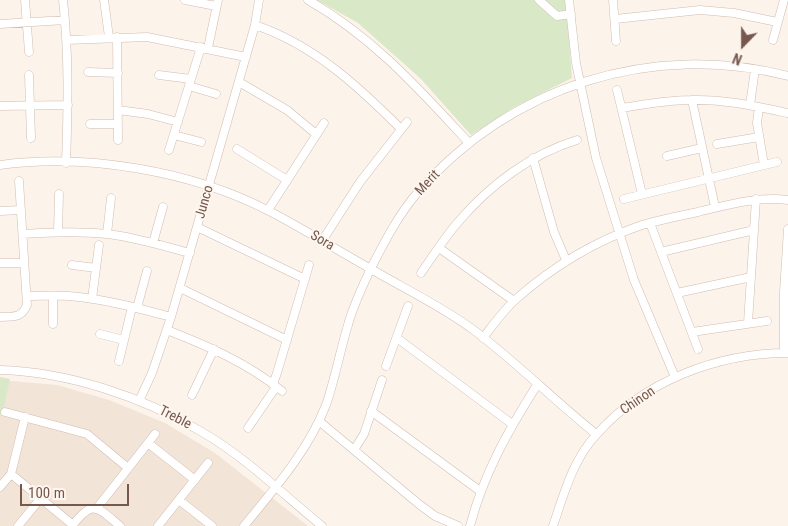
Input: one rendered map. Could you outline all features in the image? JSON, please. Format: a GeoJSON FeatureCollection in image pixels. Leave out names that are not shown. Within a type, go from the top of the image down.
{"type":"FeatureCollection","features":[{"type":"Feature","properties":{"kind":"street"},"geometry":{"type":"LineString","coordinates":[[26,0],[29,52]]}},
{"type":"Feature","properties":{"kind":"street"},"geometry":{"type":"LineString","coordinates":[[63,0],[67,40],[68,105],[66,163]]}},
{"type":"Feature","properties":{"kind":"street"},"geometry":{"type":"LineString","coordinates":[[104,0],[113,37],[118,73],[118,140]]}},
{"type":"Feature","properties":{"kind":"street"},"geometry":{"type":"LineString","coordinates":[[169,150],[217,3],[185,0]]}},
{"type":"Feature","properties":{"kind":"street","name":"Junco"},"geometry":{"type":"LineString","coordinates":[[139,401],[172,317],[246,57],[259,0]]}},
{"type":"Feature","properties":{"kind":"street"},"geometry":{"type":"LineString","coordinates":[[308,0],[362,36],[400,69],[469,143]]}},
{"type":"Feature","properties":{"kind":"street"},"geometry":{"type":"LineString","coordinates":[[539,0],[557,16],[571,14]]}},
{"type":"Feature","properties":{"kind":"street"},"geometry":{"type":"LineString","coordinates":[[569,0],[576,63],[596,158],[618,234],[634,280],[675,378]]}},
{"type":"Feature","properties":{"kind":"street"},"geometry":{"type":"LineString","coordinates":[[614,0],[616,41]]}},
{"type":"Feature","properties":{"kind":"street"},"geometry":{"type":"LineString","coordinates":[[773,40],[784,0]]}},
{"type":"Feature","properties":{"kind":"street"},"geometry":{"type":"LineString","coordinates":[[615,19],[700,10],[734,13],[777,22]]}},
{"type":"Feature","properties":{"kind":"street"},"geometry":{"type":"LineString","coordinates":[[0,24],[65,20]]}},
{"type":"Feature","properties":{"kind":"street"},"geometry":{"type":"LineString","coordinates":[[255,24],[274,31],[309,50],[341,72],[401,130]]}},
{"type":"Feature","properties":{"kind":"street"},"geometry":{"type":"LineString","coordinates":[[67,40],[148,37],[246,57]]}},
{"type":"Feature","properties":{"kind":"street","name":"Merit"},"geometry":{"type":"LineString","coordinates":[[244,526],[294,463],[319,420],[328,397],[352,311],[391,230],[418,193],[469,143],[500,121],[542,98],[621,71],[693,64],[755,69],[788,76]]}},
{"type":"Feature","properties":{"kind":"street"},"geometry":{"type":"LineString","coordinates":[[750,105],[755,69]]}},
{"type":"Feature","properties":{"kind":"street"},"geometry":{"type":"LineString","coordinates":[[88,72],[118,73]]}},
{"type":"Feature","properties":{"kind":"street"},"geometry":{"type":"LineString","coordinates":[[30,75],[31,138]]}},
{"type":"Feature","properties":{"kind":"street"},"geometry":{"type":"LineString","coordinates":[[159,75],[190,83],[216,94]]}},
{"type":"Feature","properties":{"kind":"street"},"geometry":{"type":"LineString","coordinates":[[239,82],[287,110],[316,134]]}},
{"type":"Feature","properties":{"kind":"street"},"geometry":{"type":"LineString","coordinates":[[617,90],[642,194]]}},
{"type":"Feature","properties":{"kind":"street"},"geometry":{"type":"LineString","coordinates":[[692,100],[715,207]]}},
{"type":"Feature","properties":{"kind":"street"},"geometry":{"type":"LineString","coordinates":[[622,108],[658,102],[692,100],[730,102],[787,113]]}},
{"type":"Feature","properties":{"kind":"street"},"geometry":{"type":"LineString","coordinates":[[0,106],[68,105]]}},
{"type":"Feature","properties":{"kind":"street"},"geometry":{"type":"LineString","coordinates":[[759,107],[757,123],[764,165]]}},
{"type":"Feature","properties":{"kind":"street"},"geometry":{"type":"LineString","coordinates":[[118,110],[148,114],[178,122]]}},
{"type":"Feature","properties":{"kind":"street"},"geometry":{"type":"LineString","coordinates":[[322,241],[360,182],[407,122]]}},
{"type":"Feature","properties":{"kind":"street"},"geometry":{"type":"LineString","coordinates":[[268,210],[324,123]]}},
{"type":"Feature","properties":{"kind":"street"},"geometry":{"type":"LineString","coordinates":[[90,124],[118,124]]}},
{"type":"Feature","properties":{"kind":"street"},"geometry":{"type":"LineString","coordinates":[[174,135],[201,142]]}},
{"type":"Feature","properties":{"kind":"street"},"geometry":{"type":"LineString","coordinates":[[717,144],[759,137]]}},
{"type":"Feature","properties":{"kind":"street"},"geometry":{"type":"LineString","coordinates":[[421,274],[459,221],[482,198],[533,158],[557,146],[577,140]]}},
{"type":"Feature","properties":{"kind":"street"},"geometry":{"type":"LineString","coordinates":[[237,148],[287,180]]}},
{"type":"Feature","properties":{"kind":"street"},"geometry":{"type":"LineString","coordinates":[[667,156],[702,148]]}},
{"type":"Feature","properties":{"kind":"street"},"geometry":{"type":"LineString","coordinates":[[533,158],[554,232],[566,260]]}},
{"type":"Feature","properties":{"kind":"street","name":"Sora"},"geometry":{"type":"LineString","coordinates":[[0,165],[35,162],[103,164],[140,169],[209,186],[268,210],[452,316],[482,338],[596,434]]}},
{"type":"Feature","properties":{"kind":"street"},"geometry":{"type":"LineString","coordinates":[[624,199],[777,162]]}},
{"type":"Feature","properties":{"kind":"street"},"geometry":{"type":"LineString","coordinates":[[0,317],[18,316],[23,313],[27,305],[19,181]]}},
{"type":"Feature","properties":{"kind":"street"},"geometry":{"type":"LineString","coordinates":[[58,232],[59,194]]}},
{"type":"Feature","properties":{"kind":"street"},"geometry":{"type":"LineString","coordinates":[[107,234],[111,198]]}},
{"type":"Feature","properties":{"kind":"street"},"geometry":{"type":"LineString","coordinates":[[482,338],[514,301],[566,260],[618,234],[650,223],[715,207],[756,199],[774,198],[788,200]]}},
{"type":"Feature","properties":{"kind":"street"},"geometry":{"type":"LineString","coordinates":[[748,324],[756,199]]}},
{"type":"Feature","properties":{"kind":"street"},"geometry":{"type":"LineString","coordinates":[[153,244],[163,207]]}},
{"type":"Feature","properties":{"kind":"street"},"geometry":{"type":"LineString","coordinates":[[0,211],[21,210]]}},
{"type":"Feature","properties":{"kind":"street"},"geometry":{"type":"LineString","coordinates":[[650,223],[698,349]]}},
{"type":"Feature","properties":{"kind":"street"},"geometry":{"type":"LineString","coordinates":[[198,227],[305,279]]}},
{"type":"Feature","properties":{"kind":"street"},"geometry":{"type":"LineString","coordinates":[[786,353],[784,292],[788,229]]}},
{"type":"Feature","properties":{"kind":"street"},"geometry":{"type":"LineString","coordinates":[[661,252],[754,230]]}},
{"type":"Feature","properties":{"kind":"street"},"geometry":{"type":"LineString","coordinates":[[22,234],[58,232],[107,234],[190,253]]}},
{"type":"Feature","properties":{"kind":"street"},"geometry":{"type":"LineString","coordinates":[[92,299],[99,244]]}},
{"type":"Feature","properties":{"kind":"street"},"geometry":{"type":"LineString","coordinates":[[439,248],[514,301]]}},
{"type":"Feature","properties":{"kind":"street"},"geometry":{"type":"LineString","coordinates":[[0,264],[24,263]]}},
{"type":"Feature","properties":{"kind":"street"},"geometry":{"type":"LineString","coordinates":[[248,428],[277,387],[287,340],[309,264]]}},
{"type":"Feature","properties":{"kind":"street"},"geometry":{"type":"LineString","coordinates":[[72,265],[96,268]]}},
{"type":"Feature","properties":{"kind":"street"},"geometry":{"type":"LineString","coordinates":[[119,361],[147,271]]}},
{"type":"Feature","properties":{"kind":"street"},"geometry":{"type":"LineString","coordinates":[[677,293],[751,277]]}},
{"type":"Feature","properties":{"kind":"street"},"geometry":{"type":"LineString","coordinates":[[180,288],[287,340]]}},
{"type":"Feature","properties":{"kind":"street"},"geometry":{"type":"LineString","coordinates":[[26,296],[92,299],[135,307],[172,317]]}},
{"type":"Feature","properties":{"kind":"street"},"geometry":{"type":"LineString","coordinates":[[53,296],[53,324]]}},
{"type":"Feature","properties":{"kind":"street"},"geometry":{"type":"LineString","coordinates":[[386,366],[408,306]]}},
{"type":"Feature","properties":{"kind":"street"},"geometry":{"type":"LineString","coordinates":[[692,332],[767,320]]}},
{"type":"Feature","properties":{"kind":"street"},"geometry":{"type":"LineString","coordinates":[[167,330],[214,349],[277,387]]}},
{"type":"Feature","properties":{"kind":"street"},"geometry":{"type":"LineString","coordinates":[[100,334],[124,340]]}},
{"type":"Feature","properties":{"kind":"street"},"geometry":{"type":"LineString","coordinates":[[396,338],[512,424]]}},
{"type":"Feature","properties":{"kind":"street"},"geometry":{"type":"LineString","coordinates":[[192,394],[214,349]]}},
{"type":"Feature","properties":{"kind":"street","name":"Chinon"},"geometry":{"type":"LineString","coordinates":[[553,526],[568,482],[580,458],[596,434],[630,403],[675,378],[720,362],[786,353]]}},
{"type":"Feature","properties":{"kind":"street","name":"Treble"},"geometry":{"type":"LineString","coordinates":[[0,370],[42,374],[88,384],[139,401],[203,432],[252,468],[322,526]]}},
{"type":"Feature","properties":{"kind":"street"},"geometry":{"type":"LineString","coordinates":[[354,450],[364,434],[382,380]]}},
{"type":"Feature","properties":{"kind":"street"},"geometry":{"type":"LineString","coordinates":[[470,526],[489,468],[512,424],[537,385]]}},
{"type":"Feature","properties":{"kind":"street"},"geometry":{"type":"LineString","coordinates":[[371,411],[480,491]]}},
{"type":"Feature","properties":{"kind":"street"},"geometry":{"type":"LineString","coordinates":[[5,412],[87,434],[128,468]]}},
{"type":"Feature","properties":{"kind":"street"},"geometry":{"type":"LineString","coordinates":[[0,487],[11,474],[25,417]]}},
{"type":"Feature","properties":{"kind":"street"},"geometry":{"type":"LineString","coordinates":[[319,420],[420,505],[435,516],[458,526]]}},
{"type":"Feature","properties":{"kind":"street"},"geometry":{"type":"LineString","coordinates":[[96,508],[155,434]]}},
{"type":"Feature","properties":{"kind":"street"},"geometry":{"type":"LineString","coordinates":[[148,442],[195,480]]}},
{"type":"Feature","properties":{"kind":"street"},"geometry":{"type":"LineString","coordinates":[[158,526],[208,463]]}},
{"type":"Feature","properties":{"kind":"street"},"geometry":{"type":"LineString","coordinates":[[11,474],[72,526],[86,510],[96,508],[120,526]]}},
{"type":"Feature","properties":{"kind":"street"},"geometry":{"type":"LineString","coordinates":[[18,526],[40,499]]}},
{"type":"Feature","properties":{"kind":"street"},"geometry":{"type":"LineString","coordinates":[[179,500],[212,526]]}},
{"type":"Feature","properties":{"kind":"shaded area"},"geometry":{"type":"Polygon","coordinates":[[[0,380],[57,385],[109,400],[165,423],[215,453],[308,526],[0,526],[0,380]]]}},
{"type":"Feature","properties":{"kind":"green space"},"geometry":{"type":"Polygon","coordinates":[[[317,0],[566,0],[572,78],[514,107],[471,135],[421,79],[358,23],[317,0]]]}},
{"type":"Feature","properties":{"kind":"green space"},"geometry":{"type":"Polygon","coordinates":[[[0,377],[10,379],[2,416],[0,415],[0,377]]]}}]}
